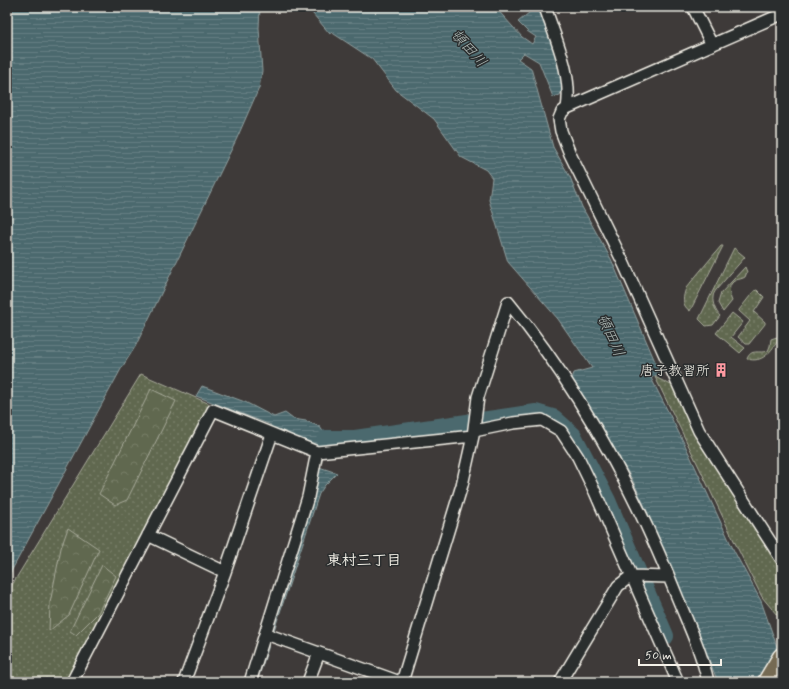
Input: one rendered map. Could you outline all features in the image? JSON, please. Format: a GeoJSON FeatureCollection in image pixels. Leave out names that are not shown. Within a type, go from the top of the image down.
{"type":"FeatureCollection","features":[{"type":"Feature","properties":{"kind":"main road"},"geometry":{"type":"LineString","coordinates":[[768,682],[782,656]]}},
{"type":"Feature","properties":{"kind":"street"},"geometry":{"type":"LineString","coordinates":[[545,7],[567,75],[569,97],[567,108]]}},
{"type":"Feature","properties":{"kind":"street"},"geometry":{"type":"LineString","coordinates":[[693,7],[712,45]]}},
{"type":"Feature","properties":{"kind":"street"},"geometry":{"type":"LineString","coordinates":[[782,14],[567,108],[562,112],[559,119],[561,131],[624,264],[699,431],[782,560]]}},
{"type":"Feature","properties":{"kind":"street"},"geometry":{"type":"LineString","coordinates":[[266,634],[401,682],[462,485],[473,434],[478,397],[508,302],[528,326],[582,405],[628,488],[669,577],[704,666],[708,682]]}},
{"type":"Feature","properties":{"kind":"street"},"geometry":{"type":"LineString","coordinates":[[72,682],[213,410],[317,452],[473,434],[513,423],[542,420],[561,431],[578,457],[678,682]]}},
{"type":"Feature","properties":{"kind":"street"},"geometry":{"type":"LineString","coordinates":[[184,682],[225,572],[272,434]]}},
{"type":"Feature","properties":{"kind":"street"},"geometry":{"type":"LineString","coordinates":[[250,682],[308,497],[317,452]]}},
{"type":"Feature","properties":{"kind":"street"},"geometry":{"type":"LineString","coordinates":[[148,534],[225,572]]}},
{"type":"Feature","properties":{"kind":"street"},"geometry":{"type":"LineString","coordinates":[[560,682],[618,586],[631,576],[669,577]]}},
{"type":"Feature","properties":{"kind":"street"},"geometry":{"type":"LineString","coordinates":[[308,682],[319,653]]}},
{"type":"Feature","properties":{"kind":"green space"},"geometry":{"type":"Polygon","coordinates":[[[721,246],[723,246],[690,311],[684,303],[686,288],[721,246]]]}},
{"type":"Feature","properties":{"kind":"green space"},"geometry":{"type":"Polygon","coordinates":[[[734,248],[745,257],[714,293],[714,305],[720,316],[713,325],[706,326],[699,319],[734,248]]]}},
{"type":"Feature","properties":{"kind":"green space"},"geometry":{"type":"Polygon","coordinates":[[[745,267],[747,272],[745,277],[736,280],[731,284],[730,295],[732,301],[723,312],[718,303],[721,293],[745,267]]]}},
{"type":"Feature","properties":{"kind":"green space"},"geometry":{"type":"Polygon","coordinates":[[[757,290],[764,297],[754,312],[765,322],[765,324],[749,344],[746,344],[738,337],[750,321],[739,310],[754,291],[757,290]]]}},
{"type":"Feature","properties":{"kind":"green space"},"geometry":{"type":"Polygon","coordinates":[[[732,313],[743,322],[731,337],[745,348],[740,353],[716,333],[732,313]]]}},
{"type":"Feature","properties":{"kind":"green space"},"geometry":{"type":"Polygon","coordinates":[[[777,337],[778,341],[765,356],[757,360],[747,359],[753,352],[768,351],[771,339],[777,337]]]}},
{"type":"Feature","properties":{"kind":"green space"},"geometry":{"type":"Polygon","coordinates":[[[141,374],[210,404],[67,682],[7,682],[7,593],[141,374]]]}},
{"type":"Feature","properties":{"kind":"green space"},"geometry":{"type":"Polygon","coordinates":[[[655,377],[675,387],[708,452],[782,571],[782,621],[762,597],[655,377]]]}},
{"type":"Feature","properties":{"kind":"green space"},"geometry":{"type":"Polygon","coordinates":[[[151,389],[176,401],[127,500],[115,505],[99,494],[151,389]]]}},
{"type":"Feature","properties":{"kind":"green space"},"geometry":{"type":"Polygon","coordinates":[[[68,528],[99,549],[69,615],[49,631],[50,603],[61,548],[68,528]]]}},
{"type":"Feature","properties":{"kind":"green space"},"geometry":{"type":"Polygon","coordinates":[[[102,565],[116,576],[98,613],[76,635],[70,631],[102,565]]]}},
{"type":"Feature","properties":{"kind":"water"},"geometry":{"type":"Polygon","coordinates":[[[7,7],[260,7],[259,28],[262,71],[259,88],[237,138],[135,347],[121,369],[7,579],[7,7]]]}},
{"type":"Feature","properties":{"kind":"water","name":"頓田川"},"geometry":{"type":"Polygon","coordinates":[[[307,7],[495,7],[522,37],[532,44],[536,37],[518,22],[536,7],[540,7],[551,35],[564,81],[560,95],[553,97],[539,62],[524,53],[518,59],[531,68],[553,147],[570,177],[582,207],[611,259],[660,373],[651,378],[685,445],[734,551],[761,601],[782,661],[782,682],[718,682],[632,479],[572,379],[574,373],[592,368],[558,319],[508,262],[489,200],[492,178],[486,170],[461,157],[434,119],[396,90],[372,59],[331,32],[330,34],[307,7]]]}},
{"type":"Feature","properties":{"kind":"water"},"geometry":{"type":"Polygon","coordinates":[[[202,386],[245,402],[274,417],[285,413],[293,419],[306,421],[320,427],[326,436],[326,440],[314,447],[269,429],[271,425],[196,396],[202,386]]]}},
{"type":"Feature","properties":{"kind":"water"},"geometry":{"type":"Polygon","coordinates":[[[319,467],[337,473],[325,485],[319,494],[257,682],[252,682],[319,467]]]}},
{"type":"Feature","properties":{"kind":"waterway"},"geometry":{"type":"LineString","coordinates":[[326,440],[355,440],[536,414],[553,419],[572,436],[606,501],[664,636]]}},
{"type":"Feature","properties":{"kind":"place","name":"唐子教習所"},"geometry":{"type":"Point","coordinates":[721,370]}},
{"type":"Feature","properties":{"kind":"district","name":"東村三丁目"},"geometry":{"type":"Point","coordinates":[364,560]}}]}
